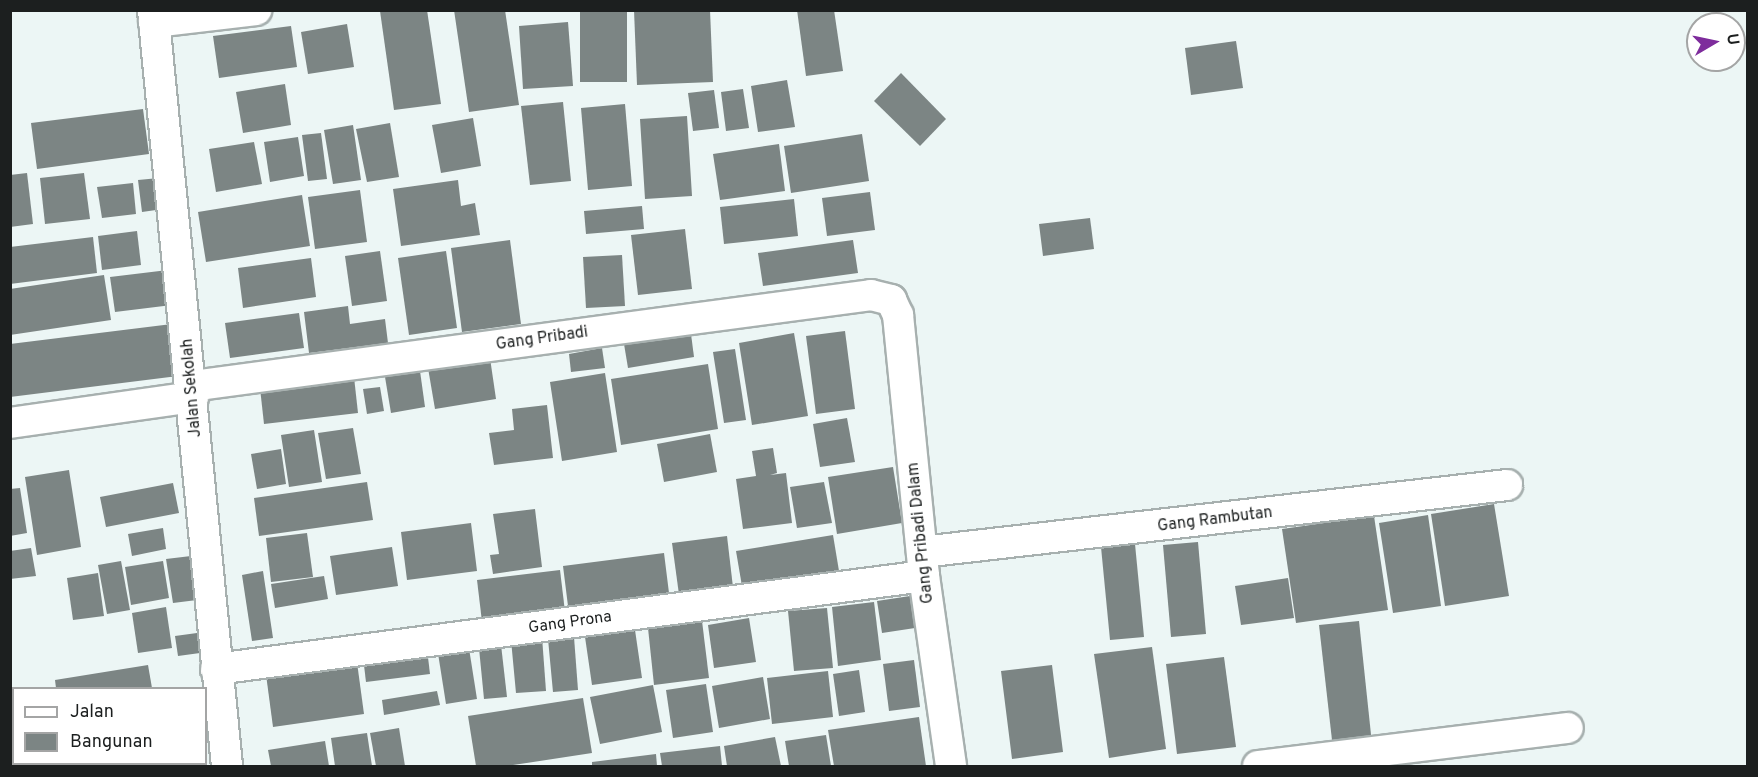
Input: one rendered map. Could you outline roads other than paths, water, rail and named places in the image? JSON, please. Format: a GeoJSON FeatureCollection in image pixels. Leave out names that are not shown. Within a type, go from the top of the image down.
{"type":"FeatureCollection","features":[{"type":"Feature","properties":{"kind":"street"},"geometry":{"type":"LineString","coordinates":[[154,16],[256,10]]}},
{"type":"Feature","properties":{"kind":"street","name":"Jalan Sekolah"},"geometry":{"type":"LineString","coordinates":[[154,16],[193,392],[216,669],[227,766]]}},
{"type":"Feature","properties":{"kind":"street","name":"Gang Pribadi"},"geometry":{"type":"LineString","coordinates":[[10,423],[193,392],[872,295],[891,300]]}},
{"type":"Feature","properties":{"kind":"street","name":"Gang Pribadi Dalam"},"geometry":{"type":"LineString","coordinates":[[891,300],[898,315],[923,564],[951,766]]}},
{"type":"Feature","properties":{"kind":"street","name":"Gang Rambutan"},"geometry":{"type":"LineString","coordinates":[[923,564],[1507,485]]}},
{"type":"Feature","properties":{"kind":"street","name":"Gang Prona"},"geometry":{"type":"LineString","coordinates":[[216,669],[923,564]]}},
{"type":"Feature","properties":{"kind":"street"},"geometry":{"type":"LineString","coordinates":[[1258,766],[1568,728]]}}]}
